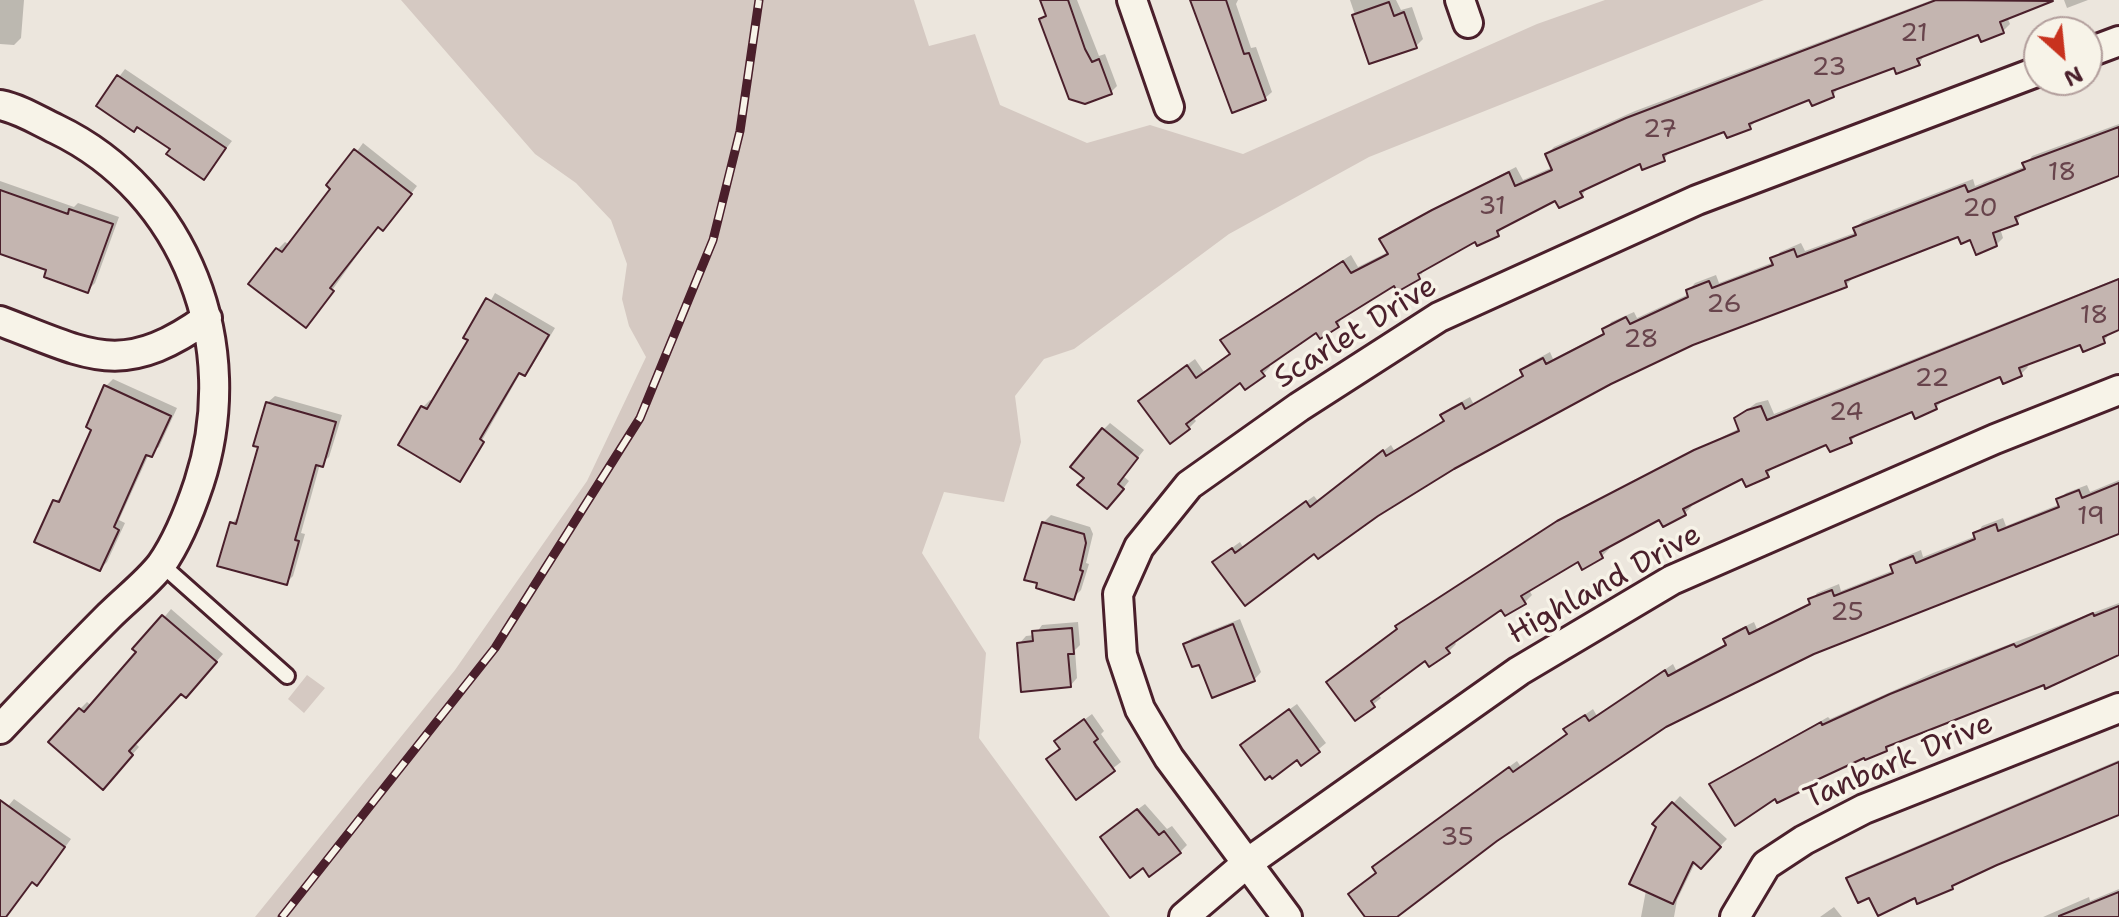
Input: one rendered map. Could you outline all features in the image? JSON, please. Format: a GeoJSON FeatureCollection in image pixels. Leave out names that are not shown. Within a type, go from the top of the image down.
{"type":"FeatureCollection","features":[{"type":"Feature","properties":{"kind":"street"},"geometry":{"type":"LineString","coordinates":[[1132,0],[1169,107]]}},
{"type":"Feature","properties":{"kind":"street","name":"Scarlet Drive"},"geometry":{"type":"LineString","coordinates":[[1287,917],[1246,864],[1147,721],[1122,655],[1118,594],[1139,547],[1189,485],[1299,407],[1439,317],[1697,200],[2023,77]]}},
{"type":"Feature","properties":{"kind":"street"},"geometry":{"type":"LineString","coordinates":[[0,105],[73,137],[110,162],[144,195],[181,246],[197,282],[207,318],[216,393],[208,457],[191,509],[161,564],[0,729]]}},
{"type":"Feature","properties":{"kind":"street"},"geometry":{"type":"LineString","coordinates":[[0,321],[106,358],[144,351],[183,335],[207,318]]}},
{"type":"Feature","properties":{"kind":"street","name":"Highland Drive"},"geometry":{"type":"LineString","coordinates":[[1184,917],[1246,864],[1519,671],[1672,580],[1995,439],[2119,390]]}},
{"type":"Feature","properties":{"kind":"street","name":"Tanbark Drive"},"geometry":{"type":"LineString","coordinates":[[1735,917],[1766,865],[1804,840],[1864,809],[2119,708]]}},
{"type":"Feature","properties":{"kind":"lane"},"geometry":{"type":"LineString","coordinates":[[161,564],[287,676]]}},
{"type":"Feature","properties":{"kind":"shaded area"},"geometry":{"type":"Polygon","coordinates":[[[401,0],[914,0],[929,46],[975,34],[1000,105],[1087,143],[1150,125],[1243,154],[1537,24],[1605,0],[1764,0],[1369,157],[1229,234],[1074,349],[1044,359],[1015,396],[1021,442],[1004,502],[944,492],[922,553],[986,653],[979,738],[1110,917],[255,917],[455,670],[587,481],[646,357],[629,326],[622,299],[627,264],[611,220],[576,183],[535,154],[401,0]]]}},
{"type":"Feature","properties":{"kind":"shaded area"},"geometry":{"type":"Polygon","coordinates":[[[307,675],[325,688],[304,713],[288,699],[307,675]]]}},
{"type":"Feature","properties":{"kind":"building"},"geometry":{"type":"Polygon","coordinates":[[[1040,0],[1068,0],[1085,49],[1092,62],[1099,59],[1112,94],[1085,104],[1069,99],[1039,19],[1046,16],[1040,0]]]}},
{"type":"Feature","properties":{"kind":"building"},"geometry":{"type":"Polygon","coordinates":[[[1190,0],[1226,0],[1244,54],[1249,53],[1266,100],[1232,113],[1190,0]]]}},
{"type":"Feature","properties":{"kind":"building"},"geometry":{"type":"Polygon","coordinates":[[[1936,0],[2053,1],[2000,22],[2004,33],[1981,42],[1978,35],[1917,59],[1920,65],[1896,74],[1894,68],[1832,91],[1834,97],[1812,106],[1809,100],[1749,124],[1751,129],[1727,138],[1724,132],[1663,155],[1665,161],[1642,170],[1640,164],[1580,192],[1583,197],[1559,208],[1555,201],[1497,231],[1499,236],[1477,246],[1475,242],[1418,274],[1420,279],[1397,292],[1394,286],[1336,322],[1339,327],[1320,339],[1316,333],[1261,371],[1265,376],[1245,390],[1240,383],[1186,424],[1190,429],[1170,444],[1138,401],[1187,365],[1196,378],[1230,354],[1220,340],[1343,261],[1351,273],[1388,254],[1379,239],[1432,210],[1509,172],[1515,186],[1552,170],[1545,154],[1626,118],[1936,0]]]}},
{"type":"Feature","properties":{"kind":"building"},"geometry":{"type":"Polygon","coordinates":[[[1389,2],[1394,16],[1404,12],[1417,48],[1369,64],[1352,15],[1389,2]]]}},
{"type":"Feature","properties":{"kind":"building"},"geometry":{"type":"Polygon","coordinates":[[[117,75],[226,148],[204,180],[166,154],[170,149],[137,127],[134,132],[96,106],[117,75]]]}},
{"type":"Feature","properties":{"kind":"building"},"geometry":{"type":"Polygon","coordinates":[[[2119,127],[2119,176],[2015,217],[2018,224],[1993,233],[1997,246],[1976,255],[1970,240],[1961,244],[1958,237],[1845,281],[1847,287],[1693,345],[1611,384],[1454,469],[1378,516],[1318,559],[1314,554],[1245,606],[1212,562],[1232,548],[1235,553],[1306,501],[1310,507],[1383,450],[1386,456],[1444,421],[1440,415],[1462,403],[1465,409],[1523,376],[1520,370],[1543,358],[1546,364],[1604,334],[1602,329],[1626,317],[1630,324],[1688,297],[1686,290],[1709,281],[1712,288],[1773,265],[1770,258],[1794,249],[1797,257],[1856,235],[1853,228],[1965,185],[1968,192],[2025,169],[2022,163],[2119,127]]]}},
{"type":"Feature","properties":{"kind":"building"},"geometry":{"type":"Polygon","coordinates":[[[354,149],[412,194],[383,231],[378,227],[330,288],[334,291],[306,328],[248,284],[276,248],[282,252],[330,189],[326,185],[354,149]]]}},
{"type":"Feature","properties":{"kind":"building"},"geometry":{"type":"Polygon","coordinates":[[[0,190],[68,214],[69,209],[113,224],[88,293],[44,277],[46,270],[0,254],[0,190]]]}},
{"type":"Feature","properties":{"kind":"building"},"geometry":{"type":"Polygon","coordinates":[[[2119,279],[2119,330],[2103,337],[2105,343],[2083,352],[2080,345],[2019,368],[2022,376],[2003,384],[2000,377],[1935,404],[1937,409],[1915,419],[1912,412],[1850,438],[1852,443],[1830,452],[1826,445],[1766,471],[1769,477],[1746,487],[1742,479],[1683,509],[1686,515],[1663,527],[1659,520],[1600,552],[1603,558],[1582,570],[1578,562],[1521,596],[1526,604],[1505,616],[1501,610],[1446,648],[1450,653],[1429,667],[1425,661],[1371,701],[1375,707],[1355,721],[1326,682],[1397,629],[1395,626],[1557,521],[1694,450],[1739,431],[1734,418],[1747,410],[1761,406],[1767,420],[2119,279]]]}},
{"type":"Feature","properties":{"kind":"building"},"geometry":{"type":"Polygon","coordinates":[[[486,298],[549,335],[525,376],[519,373],[480,439],[484,442],[460,482],[398,445],[421,406],[427,409],[468,340],[463,338],[486,298]]]}},
{"type":"Feature","properties":{"kind":"building"},"geometry":{"type":"Polygon","coordinates":[[[104,385],[171,416],[152,457],[146,455],[114,527],[119,530],[100,571],[34,542],[53,500],[59,502],[91,430],[86,427],[104,385]]]}},
{"type":"Feature","properties":{"kind":"building"},"geometry":{"type":"Polygon","coordinates":[[[266,402],[336,422],[323,467],[316,465],[295,540],[299,541],[287,585],[217,566],[230,522],[236,524],[258,447],[253,446],[266,402]]]}},
{"type":"Feature","properties":{"kind":"building"},"geometry":{"type":"Polygon","coordinates":[[[1102,428],[1138,458],[1118,484],[1124,489],[1107,509],[1077,485],[1084,478],[1070,467],[1102,428]]]}},
{"type":"Feature","properties":{"kind":"building"},"geometry":{"type":"Polygon","coordinates":[[[2119,483],[2119,534],[1814,654],[1666,727],[1497,841],[1397,917],[1365,917],[1348,894],[1376,873],[1372,867],[1509,767],[1513,772],[1567,734],[1563,729],[1585,715],[1589,721],[1665,670],[1668,676],[1726,645],[1723,639],[1746,627],[1749,634],[1810,604],[1808,599],[1832,590],[1834,596],[1893,573],[1890,565],[1913,556],[1916,563],[1975,539],[1973,533],[1996,524],[1998,531],[2059,507],[2056,499],[2079,490],[2082,498],[2119,483]]]}},
{"type":"Feature","properties":{"kind":"building"},"geometry":{"type":"Polygon","coordinates":[[[1042,522],[1084,534],[1086,543],[1080,570],[1083,571],[1074,600],[1036,588],[1037,583],[1024,580],[1042,522]]]}},
{"type":"Feature","properties":{"kind":"building"},"geometry":{"type":"Polygon","coordinates":[[[2119,606],[2119,655],[2045,689],[2044,685],[1886,747],[1887,751],[1864,758],[1808,784],[1810,787],[1777,803],[1775,799],[1735,826],[1709,784],[1821,722],[1822,725],[2014,644],[2016,647],[2093,613],[2094,616],[2119,606]]]}},
{"type":"Feature","properties":{"kind":"building"},"geometry":{"type":"Polygon","coordinates":[[[162,615],[217,662],[186,698],[181,694],[129,751],[133,755],[103,790],[48,742],[79,708],[84,712],[136,652],[132,649],[162,615]]]}},
{"type":"Feature","properties":{"kind":"building"},"geometry":{"type":"Polygon","coordinates":[[[1233,624],[1255,681],[1212,698],[1199,665],[1192,667],[1183,644],[1233,624]]]}},
{"type":"Feature","properties":{"kind":"building"},"geometry":{"type":"Polygon","coordinates":[[[1072,628],[1074,654],[1068,654],[1071,687],[1021,692],[1017,643],[1033,641],[1032,631],[1072,628]]]}},
{"type":"Feature","properties":{"kind":"building"},"geometry":{"type":"Polygon","coordinates":[[[1289,709],[1320,752],[1301,766],[1297,760],[1272,779],[1270,776],[1265,780],[1240,745],[1289,709]]]}},
{"type":"Feature","properties":{"kind":"building"},"geometry":{"type":"Polygon","coordinates":[[[1084,719],[1098,739],[1094,742],[1115,771],[1076,800],[1046,759],[1060,749],[1054,741],[1084,719]]]}},
{"type":"Feature","properties":{"kind":"building"},"geometry":{"type":"Polygon","coordinates":[[[2119,762],[2119,815],[1997,865],[1917,904],[1915,898],[1878,916],[1869,898],[1858,903],[1846,878],[2119,762]]]}},
{"type":"Feature","properties":{"kind":"building"},"geometry":{"type":"Polygon","coordinates":[[[0,800],[65,847],[37,886],[32,882],[6,917],[0,917],[0,800]]]}},
{"type":"Feature","properties":{"kind":"building"},"geometry":{"type":"Polygon","coordinates":[[[1672,802],[1721,847],[1701,869],[1693,862],[1673,904],[1629,884],[1656,827],[1652,824],[1672,802]]]}},
{"type":"Feature","properties":{"kind":"building"},"geometry":{"type":"Polygon","coordinates":[[[1137,809],[1159,835],[1164,831],[1181,853],[1149,877],[1143,868],[1130,878],[1100,837],[1137,809]]]}},
{"type":"Feature","properties":{"kind":"building"},"geometry":{"type":"Polygon","coordinates":[[[2119,892],[2119,917],[2059,917],[2059,916],[2119,892]]]}},
{"type":"Feature","properties":{"kind":"railway"},"geometry":{"type":"LineString","coordinates":[[282,917],[495,648],[640,418],[713,240],[740,131],[759,0]]}}]}
